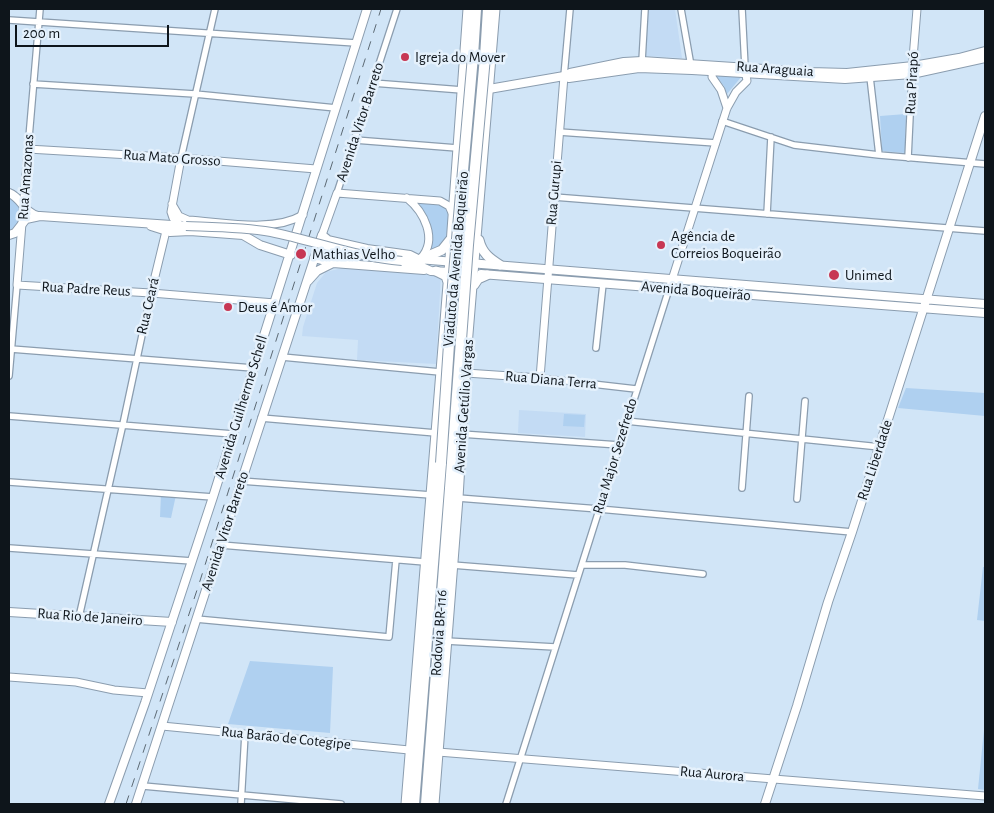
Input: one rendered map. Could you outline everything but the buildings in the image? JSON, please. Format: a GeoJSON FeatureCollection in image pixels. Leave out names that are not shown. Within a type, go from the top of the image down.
{"type":"FeatureCollection","features":[{"type":"Feature","properties":{"kind":"highway","name":"Viaduto da Avenida Boqueirão"},"geometry":{"type":"LineString","coordinates":[[441,463],[453,284],[476,9]]}},
{"type":"Feature","properties":{"kind":"highway","name":"Viaduto da Avenida Boqueirão"},"geometry":{"type":"LineString","coordinates":[[452,462],[467,254],[488,9]]}},
{"type":"Feature","properties":{"kind":"highway","name":"Rodovia BR-116"},"geometry":{"type":"LineString","coordinates":[[426,804],[452,462]]}},
{"type":"Feature","properties":{"kind":"highway","name":"Rodovia BR-116"},"geometry":{"type":"LineString","coordinates":[[414,804],[441,463]]}},
{"type":"Feature","properties":{"kind":"highway"},"geometry":{"type":"LineString","coordinates":[[416,680],[420,724]]}},
{"type":"Feature","properties":{"kind":"highway"},"geometry":{"type":"LineString","coordinates":[[432,724],[442,682]]}},
{"type":"Feature","properties":{"kind":"main road","name":"Avenida Guilherme Schell"},"geometry":{"type":"LineString","coordinates":[[109,804],[148,694],[213,497],[253,368],[291,255],[367,9]]}},
{"type":"Feature","properties":{"kind":"main road","name":"Avenida Getúlio Vargas"},"geometry":{"type":"LineString","coordinates":[[406,804],[450,261],[468,9]]}},
{"type":"Feature","properties":{"kind":"main road","name":"Avenida Getúlio Vargas"},"geometry":{"type":"LineString","coordinates":[[434,804],[495,9]]}},
{"type":"Feature","properties":{"kind":"main road","name":"Rua Araguaia"},"geometry":{"type":"LineString","coordinates":[[746,74],[912,70],[985,52]]}},
{"type":"Feature","properties":{"kind":"main road","name":"Rua Araguaia"},"geometry":{"type":"LineString","coordinates":[[564,76],[569,78],[639,68],[691,67],[701,70],[746,74],[845,79],[870,77],[985,58]]}},
{"type":"Feature","properties":{"kind":"main road","name":"Rua Araguaia"},"geometry":{"type":"LineString","coordinates":[[489,89],[564,76],[570,73],[624,62],[642,61],[712,71]]}},
{"type":"Feature","properties":{"kind":"main road","name":"Rua Liberdade"},"geometry":{"type":"LineString","coordinates":[[766,804],[798,706],[822,620],[880,447],[985,116]]}},
{"type":"Feature","properties":{"kind":"main road"},"geometry":{"type":"LineString","coordinates":[[9,193],[16,197],[31,214],[40,216],[135,222],[166,231],[242,235],[260,245],[291,255]]}},
{"type":"Feature","properties":{"kind":"main road"},"geometry":{"type":"LineString","coordinates":[[9,235],[15,233],[23,221],[40,216]]}},
{"type":"Feature","properties":{"kind":"main road","name":"Avenida Boqueirão"},"geometry":{"type":"LineString","coordinates":[[135,222],[248,228],[272,232],[366,256],[405,261],[434,271],[985,313]]}},
{"type":"Feature","properties":{"kind":"main road"},"geometry":{"type":"LineString","coordinates":[[452,227],[458,236],[462,238],[470,237],[478,230],[482,250],[489,258],[500,265]]}},
{"type":"Feature","properties":{"kind":"main road"},"geometry":{"type":"LineString","coordinates":[[323,238],[367,249],[410,255],[420,259],[442,250],[451,238]]}},
{"type":"Feature","properties":{"kind":"main road","name":"Avenida Vitor Barreto"},"geometry":{"type":"LineString","coordinates":[[136,804],[261,418],[314,258],[323,238]]}},
{"type":"Feature","properties":{"kind":"main road"},"geometry":{"type":"LineString","coordinates":[[314,258],[333,263],[434,271],[446,276],[448,284]]}},
{"type":"Feature","properties":{"kind":"main road","name":"Avenida Boqueirão"},"geometry":{"type":"LineString","coordinates":[[405,261],[420,259],[450,261],[985,304]]}},
{"type":"Feature","properties":{"kind":"main road"},"geometry":{"type":"LineString","coordinates":[[306,284],[317,271],[333,263]]}},
{"type":"Feature","properties":{"kind":"main road"},"geometry":{"type":"LineString","coordinates":[[474,285],[478,279],[487,275]]}},
{"type":"Feature","properties":{"kind":"main road"},"geometry":{"type":"LineString","coordinates":[[446,306],[455,299],[462,297],[468,300],[472,308]]}},
{"type":"Feature","properties":{"kind":"main road","name":"Rua Rio de Janeiro"},"geometry":{"type":"LineString","coordinates":[[9,612],[172,622]]}},
{"type":"Feature","properties":{"kind":"street","name":"Rua Amazonas"},"geometry":{"type":"LineString","coordinates":[[9,376],[40,9]]}},
{"type":"Feature","properties":{"kind":"street"},"geometry":{"type":"LineString","coordinates":[[183,226],[172,214],[172,204],[215,9]]}},
{"type":"Feature","properties":{"kind":"street","name":"Avenida Vitor Barreto"},"geometry":{"type":"LineString","coordinates":[[323,238],[336,192],[355,140],[397,9]]}},
{"type":"Feature","properties":{"kind":"street","name":"Rua Gurupi"},"geometry":{"type":"LineString","coordinates":[[540,378],[570,9]]}},
{"type":"Feature","properties":{"kind":"street"},"geometry":{"type":"LineString","coordinates":[[642,61],[645,9]]}},
{"type":"Feature","properties":{"kind":"street"},"geometry":{"type":"LineString","coordinates":[[681,9],[691,67]]}},
{"type":"Feature","properties":{"kind":"street"},"geometry":{"type":"LineString","coordinates":[[742,9],[746,74]]}},
{"type":"Feature","properties":{"kind":"street","name":"Rua Pirapó"},"geometry":{"type":"LineString","coordinates":[[908,158],[917,9]]}},
{"type":"Feature","properties":{"kind":"street"},"geometry":{"type":"LineString","coordinates":[[9,20],[356,43]]}},
{"type":"Feature","properties":{"kind":"street"},"geometry":{"type":"LineString","coordinates":[[712,71],[721,90],[726,108]]}},
{"type":"Feature","properties":{"kind":"street","name":"Rua Major Sezefredo"},"geometry":{"type":"LineString","coordinates":[[506,804],[726,108],[746,74]]}},
{"type":"Feature","properties":{"kind":"street"},"geometry":{"type":"LineString","coordinates":[[870,77],[878,155]]}},
{"type":"Feature","properties":{"kind":"street"},"geometry":{"type":"LineString","coordinates":[[373,83],[462,90]]}},
{"type":"Feature","properties":{"kind":"street"},"geometry":{"type":"LineString","coordinates":[[33,84],[195,94],[336,108]]}},
{"type":"Feature","properties":{"kind":"street"},"geometry":{"type":"LineString","coordinates":[[722,121],[794,145],[908,158],[985,164]]}},
{"type":"Feature","properties":{"kind":"street"},"geometry":{"type":"LineString","coordinates":[[559,132],[716,143]]}},
{"type":"Feature","properties":{"kind":"street"},"geometry":{"type":"LineString","coordinates":[[767,214],[771,137]]}},
{"type":"Feature","properties":{"kind":"street"},"geometry":{"type":"LineString","coordinates":[[355,140],[457,148]]}},
{"type":"Feature","properties":{"kind":"street","name":"Rua Mato Grosso"},"geometry":{"type":"LineString","coordinates":[[28,149],[181,158],[316,169]]}},
{"type":"Feature","properties":{"kind":"street"},"geometry":{"type":"LineString","coordinates":[[336,192],[445,202],[453,216]]}},
{"type":"Feature","properties":{"kind":"street"},"geometry":{"type":"LineString","coordinates":[[554,197],[985,231]]}},
{"type":"Feature","properties":{"kind":"street"},"geometry":{"type":"LineString","coordinates":[[407,198],[420,211],[429,235],[428,249],[420,259]]}},
{"type":"Feature","properties":{"kind":"street"},"geometry":{"type":"LineString","coordinates":[[172,204],[179,216],[188,220],[277,225],[303,215]]}},
{"type":"Feature","properties":{"kind":"street"},"geometry":{"type":"LineString","coordinates":[[166,231],[170,227],[183,226]]}},
{"type":"Feature","properties":{"kind":"street","name":"Rua Ceará"},"geometry":{"type":"LineString","coordinates":[[79,617],[166,231]]}},
{"type":"Feature","properties":{"kind":"street"},"geometry":{"type":"LineString","coordinates":[[596,348],[603,284]]}},
{"type":"Feature","properties":{"kind":"street","name":"Rua Padre Reus"},"geometry":{"type":"LineString","coordinates":[[17,285],[274,303]]}},
{"type":"Feature","properties":{"kind":"street"},"geometry":{"type":"LineString","coordinates":[[11,349],[253,368]]}},
{"type":"Feature","properties":{"kind":"street"},"geometry":{"type":"LineString","coordinates":[[282,357],[440,372]]}},
{"type":"Feature","properties":{"kind":"street","name":"Rua Diana Terra"},"geometry":{"type":"LineString","coordinates":[[466,372],[636,389]]}},
{"type":"Feature","properties":{"kind":"street"},"geometry":{"type":"LineString","coordinates":[[742,488],[749,396]]}},
{"type":"Feature","properties":{"kind":"street"},"geometry":{"type":"LineString","coordinates":[[797,499],[805,401]]}},
{"type":"Feature","properties":{"kind":"street"},"geometry":{"type":"LineString","coordinates":[[9,416],[233,434]]}},
{"type":"Feature","properties":{"kind":"street"},"geometry":{"type":"LineString","coordinates":[[261,418],[436,433]]}},
{"type":"Feature","properties":{"kind":"street"},"geometry":{"type":"LineString","coordinates":[[626,421],[880,447]]}},
{"type":"Feature","properties":{"kind":"street"},"geometry":{"type":"LineString","coordinates":[[461,434],[619,445]]}},
{"type":"Feature","properties":{"kind":"street"},"geometry":{"type":"LineString","coordinates":[[241,481],[431,495]]}},
{"type":"Feature","properties":{"kind":"street"},"geometry":{"type":"LineString","coordinates":[[9,482],[213,497]]}},
{"type":"Feature","properties":{"kind":"street"},"geometry":{"type":"LineString","coordinates":[[458,498],[852,532]]}},
{"type":"Feature","properties":{"kind":"street"},"geometry":{"type":"LineString","coordinates":[[221,545],[425,562]]}},
{"type":"Feature","properties":{"kind":"street"},"geometry":{"type":"LineString","coordinates":[[9,548],[192,561]]}},
{"type":"Feature","properties":{"kind":"street"},"geometry":{"type":"LineString","coordinates":[[196,619],[389,636],[396,560]]}},
{"type":"Feature","properties":{"kind":"street"},"geometry":{"type":"LineString","coordinates":[[452,565],[578,575]]}},
{"type":"Feature","properties":{"kind":"street"},"geometry":{"type":"LineString","coordinates":[[582,565],[625,565],[703,574]]}},
{"type":"Feature","properties":{"kind":"street"},"geometry":{"type":"LineString","coordinates":[[446,641],[556,647]]}},
{"type":"Feature","properties":{"kind":"street"},"geometry":{"type":"LineString","coordinates":[[9,677],[76,682],[114,690],[148,694]]}},
{"type":"Feature","properties":{"kind":"street","name":"Rua Barão de Cotegipe"},"geometry":{"type":"LineString","coordinates":[[162,726],[409,750]]}},
{"type":"Feature","properties":{"kind":"street"},"geometry":{"type":"LineString","coordinates":[[240,804],[245,734]]}},
{"type":"Feature","properties":{"kind":"street","name":"Rua Aurora"},"geometry":{"type":"LineString","coordinates":[[438,752],[985,796]]}},
{"type":"Feature","properties":{"kind":"street"},"geometry":{"type":"LineString","coordinates":[[143,786],[341,804]]}},
{"type":"Feature","properties":{"kind":"shaded area"},"geometry":{"type":"Polygon","coordinates":[[[648,9],[675,9],[682,58],[646,56],[648,9]]]}},
{"type":"Feature","properties":{"kind":"shaded area"},"geometry":{"type":"Polygon","coordinates":[[[714,74],[742,76],[727,94],[724,86],[714,74]]]}},
{"type":"Feature","properties":{"kind":"shaded area"},"geometry":{"type":"Polygon","coordinates":[[[906,114],[905,153],[882,151],[880,116],[906,114]]]}},
{"type":"Feature","properties":{"kind":"shaded area"},"geometry":{"type":"Polygon","coordinates":[[[9,195],[20,206],[20,220],[13,232],[9,233],[9,195]]]}},
{"type":"Feature","properties":{"kind":"shaded area"},"geometry":{"type":"Polygon","coordinates":[[[419,202],[440,204],[447,208],[449,212],[446,241],[442,246],[429,252],[428,224],[419,202]]]}},
{"type":"Feature","properties":{"kind":"shaded area"},"geometry":{"type":"Polygon","coordinates":[[[342,268],[441,275],[436,364],[357,360],[358,340],[302,336],[317,283],[326,272],[342,268]]]}},
{"type":"Feature","properties":{"kind":"shaded area"},"geometry":{"type":"Polygon","coordinates":[[[906,388],[985,393],[985,416],[898,408],[906,388]]]}},
{"type":"Feature","properties":{"kind":"shaded area"},"geometry":{"type":"Polygon","coordinates":[[[519,410],[586,414],[585,437],[518,433],[519,410]]]}},
{"type":"Feature","properties":{"kind":"shaded area"},"geometry":{"type":"Polygon","coordinates":[[[564,414],[585,415],[584,427],[563,426],[564,414]]]}},
{"type":"Feature","properties":{"kind":"shaded area"},"geometry":{"type":"Polygon","coordinates":[[[161,494],[176,495],[171,518],[160,517],[161,494]]]}},
{"type":"Feature","properties":{"kind":"shaded area"},"geometry":{"type":"Polygon","coordinates":[[[983,567],[985,567],[985,621],[977,620],[983,567]]]}},
{"type":"Feature","properties":{"kind":"shaded area"},"geometry":{"type":"Polygon","coordinates":[[[250,661],[333,667],[330,733],[228,724],[250,661]]]}},
{"type":"Feature","properties":{"kind":"shaded area"},"geometry":{"type":"Polygon","coordinates":[[[985,720],[985,790],[978,789],[985,720]]]}},
{"type":"Feature","properties":{"kind":"railway"},"geometry":{"type":"LineString","coordinates":[[126,804],[199,584],[381,9]]}},
{"type":"Feature","properties":{"kind":"place","name":"Igreja do Mover"},"geometry":{"type":"Point","coordinates":[405,57]}},
{"type":"Feature","properties":{"kind":"place","name":"Agência de Correios Boqueirão"},"geometry":{"type":"Point","coordinates":[661,245]}},
{"type":"Feature","properties":{"kind":"place","name":"Mathias Velho"},"geometry":{"type":"Point","coordinates":[301,254]}},
{"type":"Feature","properties":{"kind":"place","name":"Unimed"},"geometry":{"type":"Point","coordinates":[834,275]}},
{"type":"Feature","properties":{"kind":"place","name":"Deus é Amor"},"geometry":{"type":"Point","coordinates":[228,307]}}]}
